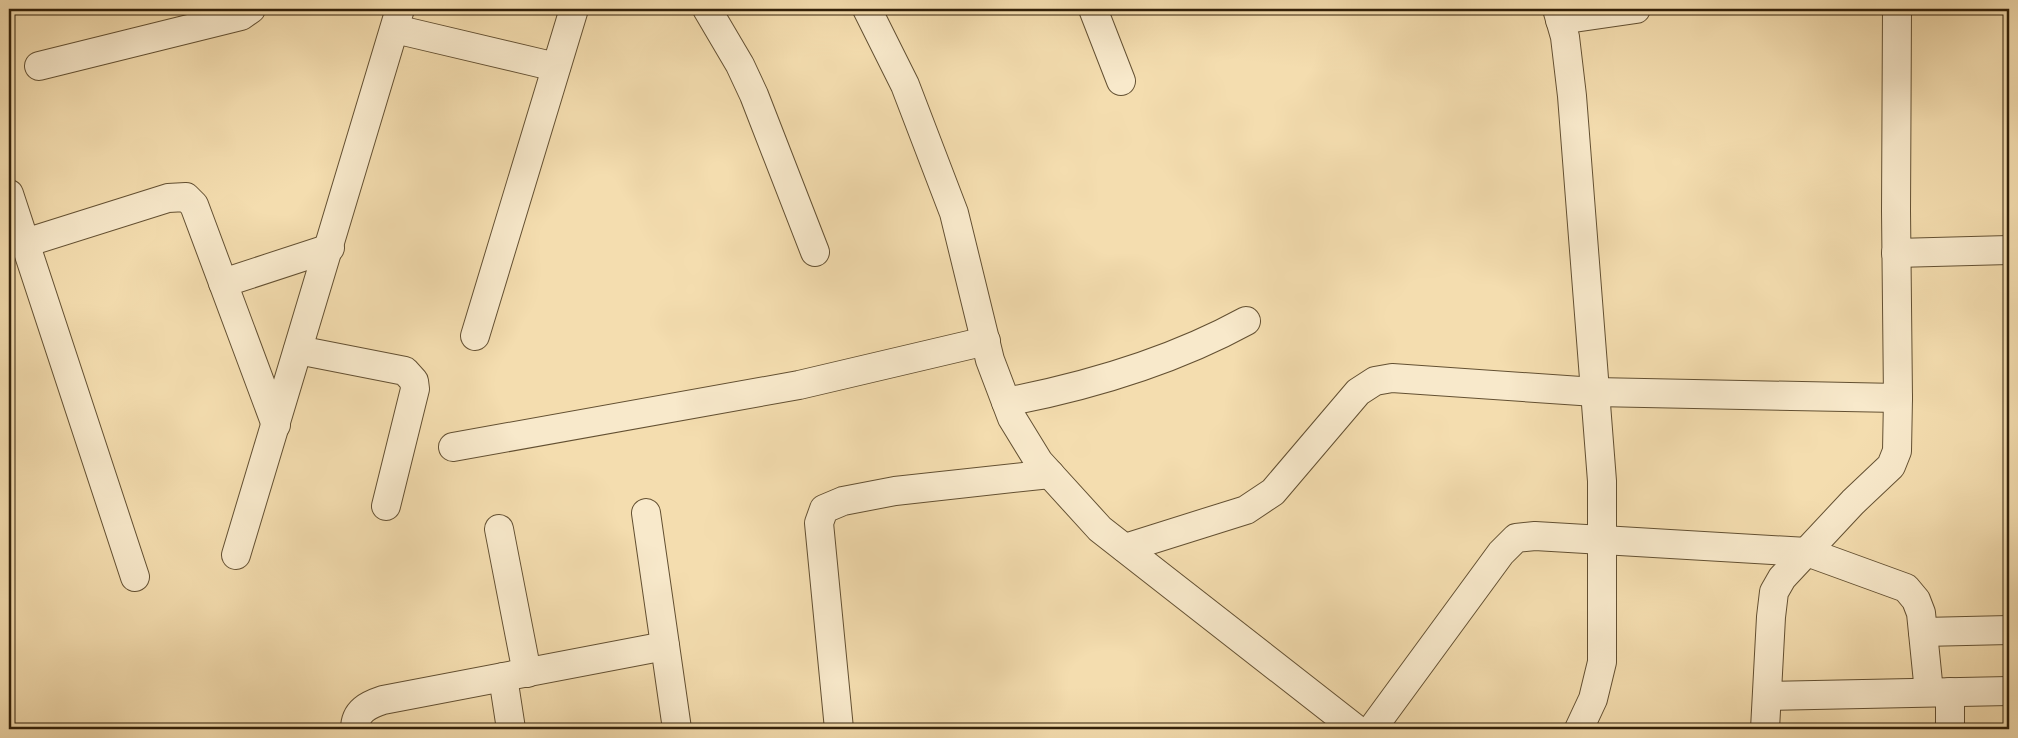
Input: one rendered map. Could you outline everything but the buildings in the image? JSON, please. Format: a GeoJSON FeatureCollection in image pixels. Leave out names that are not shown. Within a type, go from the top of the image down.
{"type":"FeatureCollection","features":[{"type":"Feature","properties":{"kind":"street"},"geometry":{"type":"LineString","coordinates":[[39,66],[242,16],[251,9]]}},
{"type":"Feature","properties":{"kind":"street"},"geometry":{"type":"LineString","coordinates":[[475,336],[574,9]]}},
{"type":"Feature","properties":{"kind":"street"},"geometry":{"type":"LineString","coordinates":[[707,9],[740,65],[754,95],[815,252]]}},
{"type":"Feature","properties":{"kind":"street"},"geometry":{"type":"LineString","coordinates":[[867,9],[905,85],[954,213],[990,360],[1012,418],[1039,462],[1100,529],[1352,728],[1501,553],[1516,538],[1535,536],[1807,552],[1906,588],[1916,600],[1921,613],[1923,632],[1950,729]]}},
{"type":"Feature","properties":{"kind":"street"},"geometry":{"type":"LineString","coordinates":[[1093,9],[1121,81]]}},
{"type":"Feature","properties":{"kind":"street"},"geometry":{"type":"LineString","coordinates":[[1579,729],[1593,699],[1602,662],[1602,481],[1572,96],[1565,37],[1558,14],[1636,9]]}},
{"type":"Feature","properties":{"kind":"street"},"geometry":{"type":"LineString","coordinates":[[1766,729],[1771,617],[1774,592],[1782,578],[1853,502],[1891,466],[1897,451],[1897,9]]}},
{"type":"Feature","properties":{"kind":"street"},"geometry":{"type":"LineString","coordinates":[[236,555],[330,248],[397,19],[556,67]]}},
{"type":"Feature","properties":{"kind":"street"},"geometry":{"type":"LineString","coordinates":[[9,194],[135,577]]}},
{"type":"Feature","properties":{"kind":"street"},"geometry":{"type":"LineString","coordinates":[[25,243],[168,198],[186,197],[194,205],[276,425]]}},
{"type":"Feature","properties":{"kind":"street"},"geometry":{"type":"LineString","coordinates":[[223,283],[330,248]]}},
{"type":"Feature","properties":{"kind":"street"},"geometry":{"type":"LineString","coordinates":[[1896,253],[2009,250]]}},
{"type":"Feature","properties":{"kind":"street"},"geometry":{"type":"LineString","coordinates":[[1006,402],[1064,391],[1146,366],[1210,341],[1246,322]]}},
{"type":"Feature","properties":{"kind":"street"},"geometry":{"type":"LineString","coordinates":[[454,447],[800,385],[986,341]]}},
{"type":"Feature","properties":{"kind":"street"},"geometry":{"type":"LineString","coordinates":[[298,350],[405,372],[414,381],[415,389],[386,506]]}},
{"type":"Feature","properties":{"kind":"street"},"geometry":{"type":"LineString","coordinates":[[1125,548],[1246,510],[1273,492],[1358,392],[1374,381],[1392,378],[1595,392],[1898,398]]}},
{"type":"Feature","properties":{"kind":"street"},"geometry":{"type":"LineString","coordinates":[[840,729],[819,523],[824,509],[843,501],[895,491],[1050,474]]}},
{"type":"Feature","properties":{"kind":"street"},"geometry":{"type":"LineString","coordinates":[[646,513],[677,729]]}},
{"type":"Feature","properties":{"kind":"street"},"geometry":{"type":"LineString","coordinates":[[499,529],[515,675],[511,729]]}},
{"type":"Feature","properties":{"kind":"street"},"geometry":{"type":"LineString","coordinates":[[1923,632],[2009,630]]}},
{"type":"Feature","properties":{"kind":"street"},"geometry":{"type":"LineString","coordinates":[[355,729],[355,720],[366,706],[383,700],[665,646]]}},
{"type":"Feature","properties":{"kind":"street"},"geometry":{"type":"LineString","coordinates":[[1767,696],[2009,691]]}}]}
